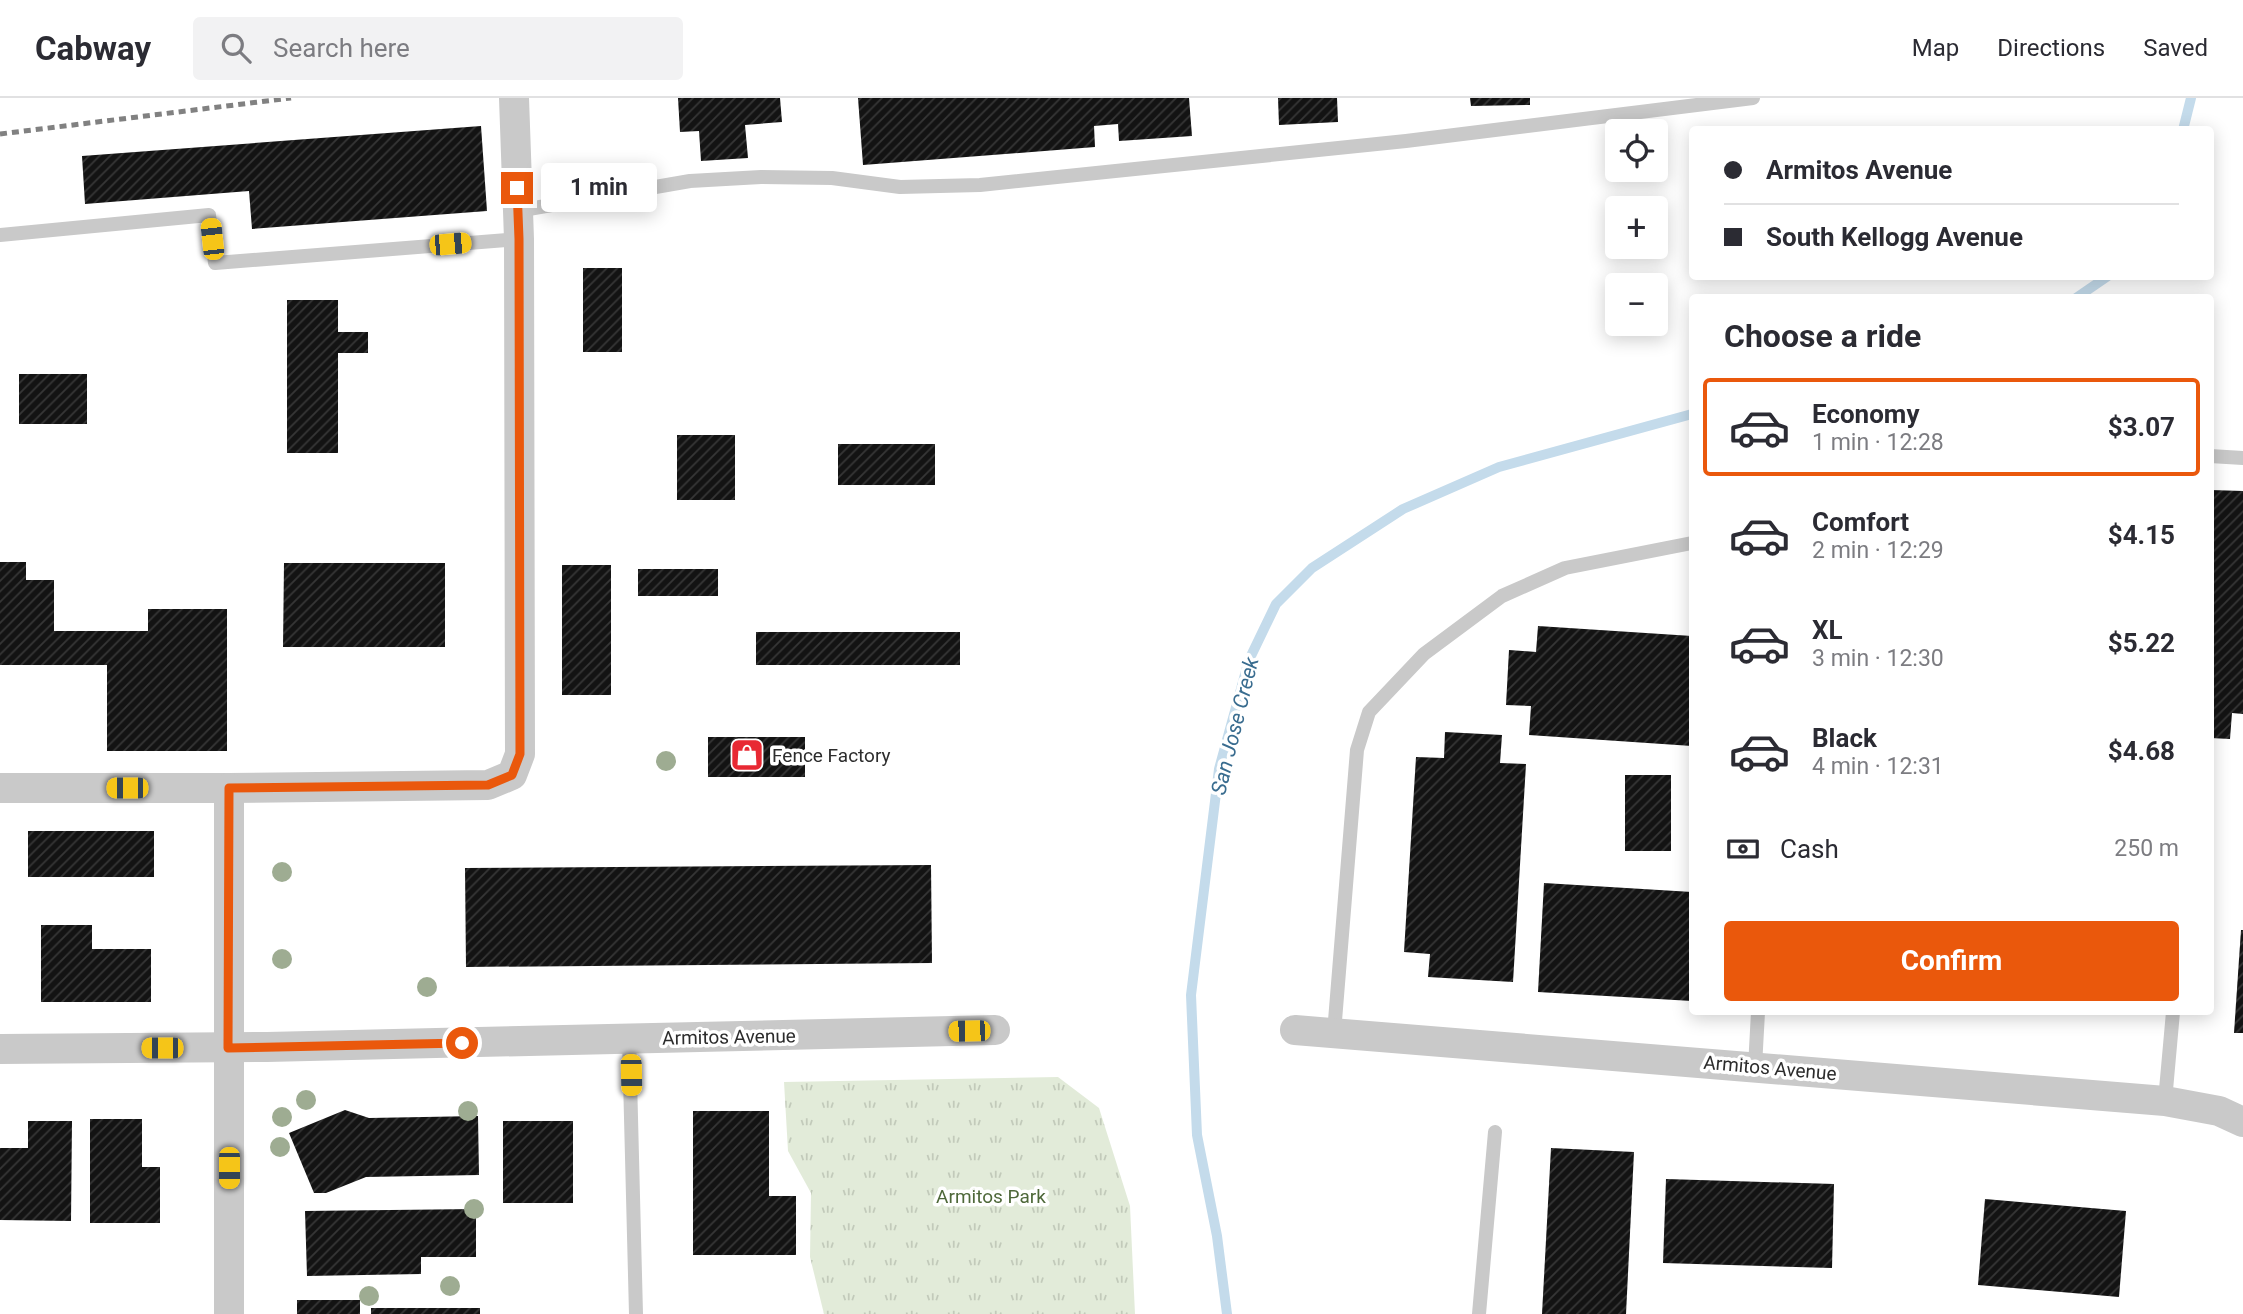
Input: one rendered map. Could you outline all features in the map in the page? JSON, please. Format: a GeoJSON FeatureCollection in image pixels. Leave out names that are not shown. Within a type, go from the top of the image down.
{"type":"FeatureCollection","features":[{"type":"Feature","properties":{"kind":"street"},"geometry":{"type":"LineString","coordinates":[[0,788],[488,785],[512,775],[520,754],[518,225],[514,98]]}},
{"type":"Feature","properties":{"kind":"street"},"geometry":{"type":"LineString","coordinates":[[229,788],[229,1314]]}},
{"type":"Feature","properties":{"kind":"street","name":"Armitos Avenue"},"geometry":{"type":"LineString","coordinates":[[0,1049],[228,1048],[995,1030]]}},
{"type":"Feature","properties":{"kind":"street","name":"Armitos Avenue"},"geometry":{"type":"LineString","coordinates":[[1295,1030],[2165,1101],[2219,1111],[2243,1122]]}},
{"type":"Feature","properties":{"kind":"lane"},"geometry":{"type":"LineString","coordinates":[[0,234],[209,215],[215,263],[518,225],[690,181],[761,177],[832,178],[900,187],[980,185],[1392,143],[1753,98]]}},
{"type":"Feature","properties":{"kind":"lane"},"geometry":{"type":"LineString","coordinates":[[2214,456],[2243,458]]}},
{"type":"Feature","properties":{"kind":"lane"},"geometry":{"type":"LineString","coordinates":[[1334,1033],[1357,750],[1369,712],[1424,654],[1502,596],[1564,568],[1689,544]]}},
{"type":"Feature","properties":{"kind":"lane"},"geometry":{"type":"LineString","coordinates":[[1755,1067],[1758,1015]]}},
{"type":"Feature","properties":{"kind":"lane"},"geometry":{"type":"LineString","coordinates":[[2165,1101],[2173,1015]]}},
{"type":"Feature","properties":{"kind":"lane"},"geometry":{"type":"LineString","coordinates":[[629,1039],[636,1314]]}},
{"type":"Feature","properties":{"kind":"lane"},"geometry":{"type":"LineString","coordinates":[[1479,1314],[1495,1132]]}},
{"type":"Feature","properties":{"kind":"green space","name":"Armitos Park"},"geometry":{"type":"Polygon","coordinates":[[[1058,1077],[1099,1108],[1130,1206],[1135,1314],[824,1314],[810,1257],[811,1193],[788,1151],[784,1082],[1058,1077]]]}},
{"type":"Feature","properties":{"kind":"building"},"geometry":{"type":"Polygon","coordinates":[[[678,98],[780,98],[782,122],[745,125],[748,158],[701,161],[699,131],[680,132],[678,98]]]}},
{"type":"Feature","properties":{"kind":"building"},"geometry":{"type":"Polygon","coordinates":[[[858,98],[1189,98],[1192,136],[1119,141],[1118,124],[1094,126],[1095,147],[863,165],[858,98]]]}},
{"type":"Feature","properties":{"kind":"building"},"geometry":{"type":"Polygon","coordinates":[[[1278,98],[1337,98],[1338,122],[1279,125],[1278,98]]]}},
{"type":"Feature","properties":{"kind":"building"},"geometry":{"type":"Polygon","coordinates":[[[1470,98],[1530,98],[1530,105],[1471,106],[1470,98]]]}},
{"type":"Feature","properties":{"kind":"building"},"geometry":{"type":"Polygon","coordinates":[[[481,126],[487,211],[252,229],[249,191],[85,204],[82,156],[481,126]]]}},
{"type":"Feature","properties":{"kind":"building"},"geometry":{"type":"Polygon","coordinates":[[[583,268],[622,268],[622,352],[583,352],[583,268]]]}},
{"type":"Feature","properties":{"kind":"building"},"geometry":{"type":"Polygon","coordinates":[[[287,300],[338,300],[338,332],[368,332],[368,353],[338,353],[338,453],[287,453],[287,300]]]}},
{"type":"Feature","properties":{"kind":"building"},"geometry":{"type":"Polygon","coordinates":[[[19,374],[87,374],[87,424],[19,424],[19,374]]]}},
{"type":"Feature","properties":{"kind":"building"},"geometry":{"type":"Polygon","coordinates":[[[677,435],[735,435],[735,500],[677,500],[677,435]]]}},
{"type":"Feature","properties":{"kind":"building"},"geometry":{"type":"Polygon","coordinates":[[[838,444],[935,444],[935,485],[838,485],[838,444]]]}},
{"type":"Feature","properties":{"kind":"building"},"geometry":{"type":"Polygon","coordinates":[[[2214,490],[2243,491],[2243,714],[2232,713],[2230,739],[2214,738],[2214,490]]]}},
{"type":"Feature","properties":{"kind":"building"},"geometry":{"type":"Polygon","coordinates":[[[0,562],[26,562],[26,580],[54,580],[54,631],[148,631],[148,609],[227,609],[227,751],[107,751],[107,665],[0,665],[0,562]]]}},
{"type":"Feature","properties":{"kind":"building"},"geometry":{"type":"Polygon","coordinates":[[[284,563],[445,563],[445,647],[283,647],[284,563]]]}},
{"type":"Feature","properties":{"kind":"building"},"geometry":{"type":"Polygon","coordinates":[[[562,565],[611,565],[611,695],[562,695],[562,565]]]}},
{"type":"Feature","properties":{"kind":"building"},"geometry":{"type":"Polygon","coordinates":[[[638,569],[718,569],[718,596],[638,596],[638,569]]]}},
{"type":"Feature","properties":{"kind":"building"},"geometry":{"type":"Polygon","coordinates":[[[1538,626],[1689,636],[1689,746],[1529,735],[1531,706],[1506,705],[1509,650],[1536,652],[1538,626]]]}},
{"type":"Feature","properties":{"kind":"building"},"geometry":{"type":"Polygon","coordinates":[[[756,632],[960,632],[960,665],[756,665],[756,632]]]}},
{"type":"Feature","properties":{"kind":"building"},"geometry":{"type":"Polygon","coordinates":[[[1445,732],[1502,735],[1500,763],[1526,764],[1513,982],[1428,977],[1430,954],[1404,952],[1416,757],[1444,758],[1445,732]]]}},
{"type":"Feature","properties":{"kind":"building"},"geometry":{"type":"Polygon","coordinates":[[[708,737],[805,737],[805,777],[708,777],[708,737]]]}},
{"type":"Feature","properties":{"kind":"building"},"geometry":{"type":"Polygon","coordinates":[[[1625,775],[1671,775],[1671,851],[1625,851],[1625,775]]]}},
{"type":"Feature","properties":{"kind":"building"},"geometry":{"type":"Polygon","coordinates":[[[28,831],[154,831],[154,877],[28,877],[28,831]]]}},
{"type":"Feature","properties":{"kind":"building"},"geometry":{"type":"Polygon","coordinates":[[[931,865],[932,963],[466,967],[465,868],[931,865]]]}},
{"type":"Feature","properties":{"kind":"building"},"geometry":{"type":"Polygon","coordinates":[[[1544,883],[1689,892],[1689,1001],[1538,992],[1544,883]]]}},
{"type":"Feature","properties":{"kind":"building"},"geometry":{"type":"Polygon","coordinates":[[[41,925],[92,925],[92,949],[151,949],[151,1002],[41,1002],[41,925]]]}},
{"type":"Feature","properties":{"kind":"building"},"geometry":{"type":"Polygon","coordinates":[[[2241,930],[2243,1033],[2234,1033],[2241,930]]]}},
{"type":"Feature","properties":{"kind":"building"},"geometry":{"type":"Polygon","coordinates":[[[345,1110],[369,1118],[478,1116],[479,1175],[366,1177],[326,1193],[314,1193],[289,1133],[345,1110]]]}},
{"type":"Feature","properties":{"kind":"building"},"geometry":{"type":"Polygon","coordinates":[[[693,1111],[769,1111],[769,1196],[796,1196],[796,1255],[693,1255],[693,1111]]]}},
{"type":"Feature","properties":{"kind":"building"},"geometry":{"type":"Polygon","coordinates":[[[90,1119],[142,1119],[142,1167],[160,1167],[160,1223],[90,1223],[90,1119]]]}},
{"type":"Feature","properties":{"kind":"building"},"geometry":{"type":"Polygon","coordinates":[[[28,1121],[72,1121],[71,1221],[0,1220],[0,1148],[28,1148],[28,1121]]]}},
{"type":"Feature","properties":{"kind":"building"},"geometry":{"type":"Polygon","coordinates":[[[503,1121],[573,1121],[573,1203],[503,1203],[503,1121]]]}},
{"type":"Feature","properties":{"kind":"building"},"geometry":{"type":"Polygon","coordinates":[[[1551,1148],[1634,1152],[1626,1314],[1542,1314],[1551,1148]]]}},
{"type":"Feature","properties":{"kind":"building"},"geometry":{"type":"Polygon","coordinates":[[[1666,1179],[1834,1184],[1832,1268],[1663,1263],[1666,1179]]]}},
{"type":"Feature","properties":{"kind":"building"},"geometry":{"type":"Polygon","coordinates":[[[1985,1199],[2126,1211],[2119,1297],[1978,1285],[1985,1199]]]}},
{"type":"Feature","properties":{"kind":"building"},"geometry":{"type":"Polygon","coordinates":[[[476,1209],[476,1257],[421,1257],[421,1274],[307,1276],[305,1211],[476,1209]]]}},
{"type":"Feature","properties":{"kind":"building"},"geometry":{"type":"Polygon","coordinates":[[[297,1300],[360,1300],[360,1314],[297,1314],[297,1300]]]}},
{"type":"Feature","properties":{"kind":"building"},"geometry":{"type":"Polygon","coordinates":[[[371,1308],[480,1308],[480,1314],[371,1314],[371,1308]]]}},
{"type":"Feature","properties":{"kind":"waterway","name":"San Jose Creek"},"geometry":{"type":"LineString","coordinates":[[2184,126],[2191,98]]}},
{"type":"Feature","properties":{"kind":"waterway","name":"San Jose Creek"},"geometry":{"type":"LineString","coordinates":[[2082,294],[2102,280]]}},
{"type":"Feature","properties":{"kind":"waterway","name":"San Jose Creek"},"geometry":{"type":"LineString","coordinates":[[1227,1314],[1217,1236],[1197,1135],[1191,995],[1219,769],[1249,660],[1276,604],[1312,568],[1403,509],[1499,467],[1689,415]]}},
{"type":"Feature","properties":{"kind":"railway"},"geometry":{"type":"LineString","coordinates":[[0,134],[291,98]]}},
{"type":"Feature","properties":{"kind":"place","name":"Fence Factory"},"geometry":{"type":"Point","coordinates":[747,755]}},
{"type":"Feature","properties":{"kind":"route"},"geometry":{"type":"LineString","coordinates":[[462,1043],[228,1048],[229,788],[488,785],[512,775],[520,754],[517,188]]}}]}
